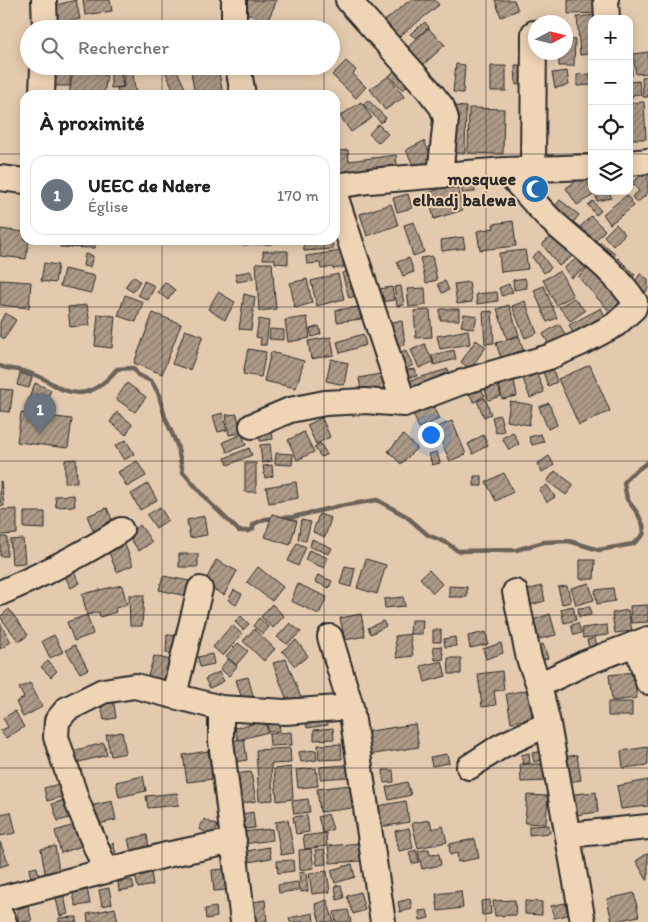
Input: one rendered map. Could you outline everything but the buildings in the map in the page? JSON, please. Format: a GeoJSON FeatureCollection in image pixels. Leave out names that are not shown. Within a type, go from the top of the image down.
{"type":"FeatureCollection","features":[{"type":"Feature","properties":{"kind":"street"},"geometry":{"type":"LineString","coordinates":[[44,0],[44,20]]}},
{"type":"Feature","properties":{"kind":"street"},"geometry":{"type":"LineString","coordinates":[[234,0],[234,20]]}},
{"type":"Feature","properties":{"kind":"street"},"geometry":{"type":"LineString","coordinates":[[348,0],[442,107],[446,119],[440,175]]}},
{"type":"Feature","properties":{"kind":"street"},"geometry":{"type":"LineString","coordinates":[[606,0],[608,15]]}},
{"type":"Feature","properties":{"kind":"street"},"geometry":{"type":"LineString","coordinates":[[533,168],[534,60]]}},
{"type":"Feature","properties":{"kind":"street"},"geometry":{"type":"LineString","coordinates":[[42,90],[43,75]]}},
{"type":"Feature","properties":{"kind":"street"},"geometry":{"type":"LineString","coordinates":[[240,75],[242,90]]}},
{"type":"Feature","properties":{"kind":"street"},"geometry":{"type":"LineString","coordinates":[[633,163],[648,161]]}},
{"type":"Feature","properties":{"kind":"street"},"geometry":{"type":"LineString","coordinates":[[340,185],[505,170],[588,167]]}},
{"type":"Feature","properties":{"kind":"street"},"geometry":{"type":"LineString","coordinates":[[252,426],[290,410],[325,403],[365,401],[404,404],[459,383],[549,356],[581,343],[616,325],[634,308],[635,302],[631,296],[609,272],[552,220],[505,170]]}},
{"type":"Feature","properties":{"kind":"street"},"geometry":{"type":"LineString","coordinates":[[0,178],[20,180]]}},
{"type":"Feature","properties":{"kind":"street"},"geometry":{"type":"LineString","coordinates":[[340,210],[404,404]]}},
{"type":"Feature","properties":{"kind":"street"},"geometry":{"type":"LineString","coordinates":[[0,594],[80,556],[121,530]]}},
{"type":"Feature","properties":{"kind":"street"},"geometry":{"type":"LineString","coordinates":[[174,695],[200,589]]}},
{"type":"Feature","properties":{"kind":"street"},"geometry":{"type":"LineString","coordinates":[[515,592],[529,659],[539,685],[548,724],[583,922]]}},
{"type":"Feature","properties":{"kind":"street"},"geometry":{"type":"LineString","coordinates":[[330,636],[351,707],[383,922]]}},
{"type":"Feature","properties":{"kind":"street"},"geometry":{"type":"LineString","coordinates":[[539,685],[585,663],[642,641],[648,682]]}},
{"type":"Feature","properties":{"kind":"street"},"geometry":{"type":"LineString","coordinates":[[106,871],[78,804],[56,737],[57,721],[67,709],[103,691],[135,686],[221,708],[285,712],[351,707]]}},
{"type":"Feature","properties":{"kind":"street"},"geometry":{"type":"LineString","coordinates":[[221,708],[221,741],[242,922]]}},
{"type":"Feature","properties":{"kind":"street"},"geometry":{"type":"LineString","coordinates":[[469,767],[502,746],[548,724]]}},
{"type":"Feature","properties":{"kind":"street"},"geometry":{"type":"LineString","coordinates":[[568,835],[648,827]]}},
{"type":"Feature","properties":{"kind":"street"},"geometry":{"type":"LineString","coordinates":[[0,899],[166,855],[234,841]]}},
{"type":"Feature","properties":{"kind":"street"},"geometry":{"type":"LineString","coordinates":[[0,914],[4,922]]}},
{"type":"Feature","properties":{"kind":"waterway"},"geometry":{"type":"LineString","coordinates":[[0,366],[29,373],[64,390],[80,393],[94,389],[106,381],[117,369],[133,368],[138,375],[151,381],[158,392],[165,417],[177,445],[183,472],[209,502],[239,531],[249,531],[253,529],[253,525],[265,519],[293,517],[377,500],[406,516],[428,535],[447,543],[458,551],[516,550],[544,542],[569,541],[599,550],[633,544],[644,533],[638,514],[627,499],[624,483],[629,476],[648,462]]}},
{"type":"Feature","properties":{"kind":"place","name":"mosquee elhadj balewa"},"geometry":{"type":"Point","coordinates":[535,189]}},
{"type":"Feature","properties":{"kind":"place","name":"UEEC de Ndere"},"geometry":{"type":"Point","coordinates":[40,434]}}]}
